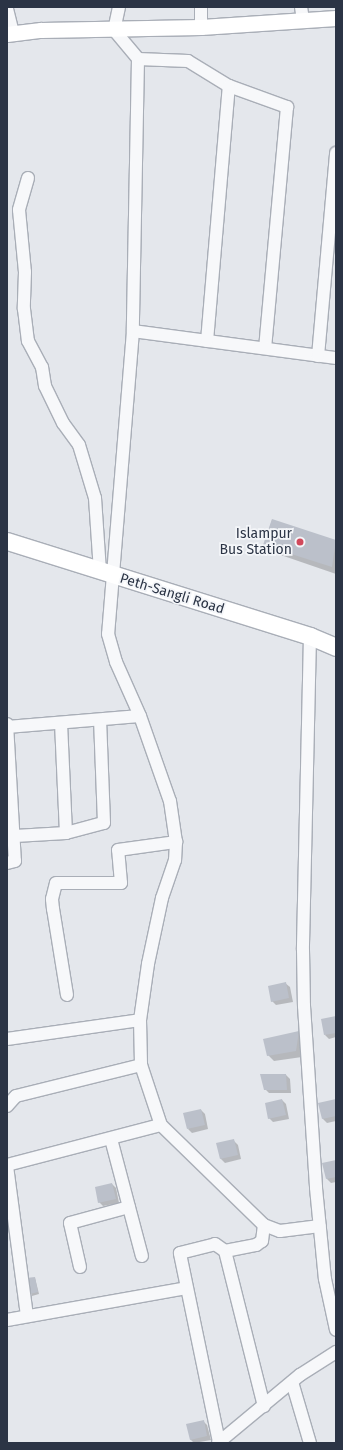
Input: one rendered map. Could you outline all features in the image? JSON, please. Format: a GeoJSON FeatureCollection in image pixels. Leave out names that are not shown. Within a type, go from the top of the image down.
{"type":"FeatureCollection","features":[{"type":"Feature","properties":{"kind":"highway","name":"Peth-Sangli Road"},"geometry":{"type":"LineString","coordinates":[[7,541],[107,574],[310,636],[336,647]]}},
{"type":"Feature","properties":{"kind":"main road"},"geometry":{"type":"LineString","coordinates":[[10,34],[41,30],[114,30],[201,27],[302,14],[336,18]]}},
{"type":"Feature","properties":{"kind":"street"},"geometry":{"type":"LineString","coordinates":[[119,7],[114,30],[138,58],[133,331],[107,574],[108,634],[116,662],[140,716],[170,801],[176,842],[175,860],[162,898],[148,964],[140,1020],[141,1065],[161,1125],[264,1225],[280,1231],[320,1226]]}},
{"type":"Feature","properties":{"kind":"street"},"geometry":{"type":"LineString","coordinates":[[201,7],[201,27]]}},
{"type":"Feature","properties":{"kind":"street"},"geometry":{"type":"LineString","coordinates":[[7,9],[10,34]]}},
{"type":"Feature","properties":{"kind":"street"},"geometry":{"type":"LineString","coordinates":[[138,58],[188,61],[229,86],[287,107],[265,347]]}},
{"type":"Feature","properties":{"kind":"street"},"geometry":{"type":"LineString","coordinates":[[207,341],[229,86]]}},
{"type":"Feature","properties":{"kind":"street"},"geometry":{"type":"LineString","coordinates":[[318,356],[336,153]]}},
{"type":"Feature","properties":{"kind":"street"},"geometry":{"type":"LineString","coordinates":[[28,178],[20,210],[25,272],[24,309],[28,341],[42,367],[45,386],[63,424],[79,445],[95,498],[107,574]]}},
{"type":"Feature","properties":{"kind":"street"},"geometry":{"type":"LineString","coordinates":[[133,331],[265,347],[336,358]]}},
{"type":"Feature","properties":{"kind":"street"},"geometry":{"type":"LineString","coordinates":[[310,636],[303,950],[304,1006],[320,1226],[326,1279],[336,1330]]}},
{"type":"Feature","properties":{"kind":"street"},"geometry":{"type":"LineString","coordinates":[[7,863],[15,861],[11,833],[7,726],[140,716]]}},
{"type":"Feature","properties":{"kind":"street"},"geometry":{"type":"LineString","coordinates":[[11,833],[66,833],[104,824],[100,720]]}},
{"type":"Feature","properties":{"kind":"street"},"geometry":{"type":"LineString","coordinates":[[61,723],[66,833]]}},
{"type":"Feature","properties":{"kind":"street"},"geometry":{"type":"LineString","coordinates":[[67,995],[52,899],[56,883],[121,883],[118,850],[176,842]]}},
{"type":"Feature","properties":{"kind":"street"},"geometry":{"type":"LineString","coordinates":[[7,1039],[140,1020]]}},
{"type":"Feature","properties":{"kind":"street"},"geometry":{"type":"LineString","coordinates":[[7,1106],[16,1096],[141,1065]]}},
{"type":"Feature","properties":{"kind":"street"},"geometry":{"type":"LineString","coordinates":[[26,1316],[7,1165],[161,1125]]}},
{"type":"Feature","properties":{"kind":"street"},"geometry":{"type":"LineString","coordinates":[[111,1139],[142,1256]]}},
{"type":"Feature","properties":{"kind":"street"},"geometry":{"type":"LineString","coordinates":[[80,1267],[70,1223],[129,1207]]}},
{"type":"Feature","properties":{"kind":"street"},"geometry":{"type":"LineString","coordinates":[[225,1251],[256,1245],[262,1241],[264,1225]]}},
{"type":"Feature","properties":{"kind":"street"},"geometry":{"type":"LineString","coordinates":[[264,1406],[225,1251],[215,1244],[180,1253],[219,1443],[264,1406],[292,1382],[336,1352]]}},
{"type":"Feature","properties":{"kind":"street"},"geometry":{"type":"LineString","coordinates":[[7,1320],[186,1288]]}},
{"type":"Feature","properties":{"kind":"street"},"geometry":{"type":"LineString","coordinates":[[292,1382],[310,1443]]}},
{"type":"Feature","properties":{"kind":"building","name":"Islampur Bus Station"},"geometry":{"type":"Polygon","coordinates":[[[272,519],[336,540],[332,567],[263,545],[272,519]]]}},
{"type":"Feature","properties":{"kind":"building"},"geometry":{"type":"Polygon","coordinates":[[[286,982],[289,998],[271,1002],[268,986],[286,982]]]}},
{"type":"Feature","properties":{"kind":"building"},"geometry":{"type":"Polygon","coordinates":[[[336,1016],[336,1033],[324,1035],[321,1019],[336,1016]]]}},
{"type":"Feature","properties":{"kind":"building"},"geometry":{"type":"Polygon","coordinates":[[[299,1031],[296,1051],[267,1056],[263,1039],[299,1031]]]}},
{"type":"Feature","properties":{"kind":"building"},"geometry":{"type":"Polygon","coordinates":[[[260,1074],[286,1074],[287,1090],[264,1090],[260,1074]]]}},
{"type":"Feature","properties":{"kind":"building"},"geometry":{"type":"Polygon","coordinates":[[[282,1099],[286,1115],[268,1119],[265,1103],[282,1099]]]}},
{"type":"Feature","properties":{"kind":"building"},"geometry":{"type":"Polygon","coordinates":[[[336,1099],[336,1116],[322,1119],[318,1103],[336,1099]]]}},
{"type":"Feature","properties":{"kind":"building"},"geometry":{"type":"Polygon","coordinates":[[[201,1109],[205,1125],[187,1129],[183,1113],[201,1109]]]}},
{"type":"Feature","properties":{"kind":"building"},"geometry":{"type":"Polygon","coordinates":[[[234,1139],[238,1155],[220,1159],[216,1143],[234,1139]]]}},
{"type":"Feature","properties":{"kind":"building"},"geometry":{"type":"Polygon","coordinates":[[[336,1160],[336,1177],[326,1179],[322,1163],[336,1160]]]}},
{"type":"Feature","properties":{"kind":"building"},"geometry":{"type":"Polygon","coordinates":[[[112,1183],[116,1199],[98,1203],[95,1187],[112,1183]]]}},
{"type":"Feature","properties":{"kind":"building"},"geometry":{"type":"Polygon","coordinates":[[[35,1277],[38,1292],[30,1294],[26,1278],[35,1277]]]}},
{"type":"Feature","properties":{"kind":"building"},"geometry":{"type":"Polygon","coordinates":[[[204,1420],[207,1436],[190,1440],[186,1424],[204,1420]]]}},
{"type":"Feature","properties":{"kind":"place","name":"Islampur Bus Station"},"geometry":{"type":"Point","coordinates":[300,542]}}]}
